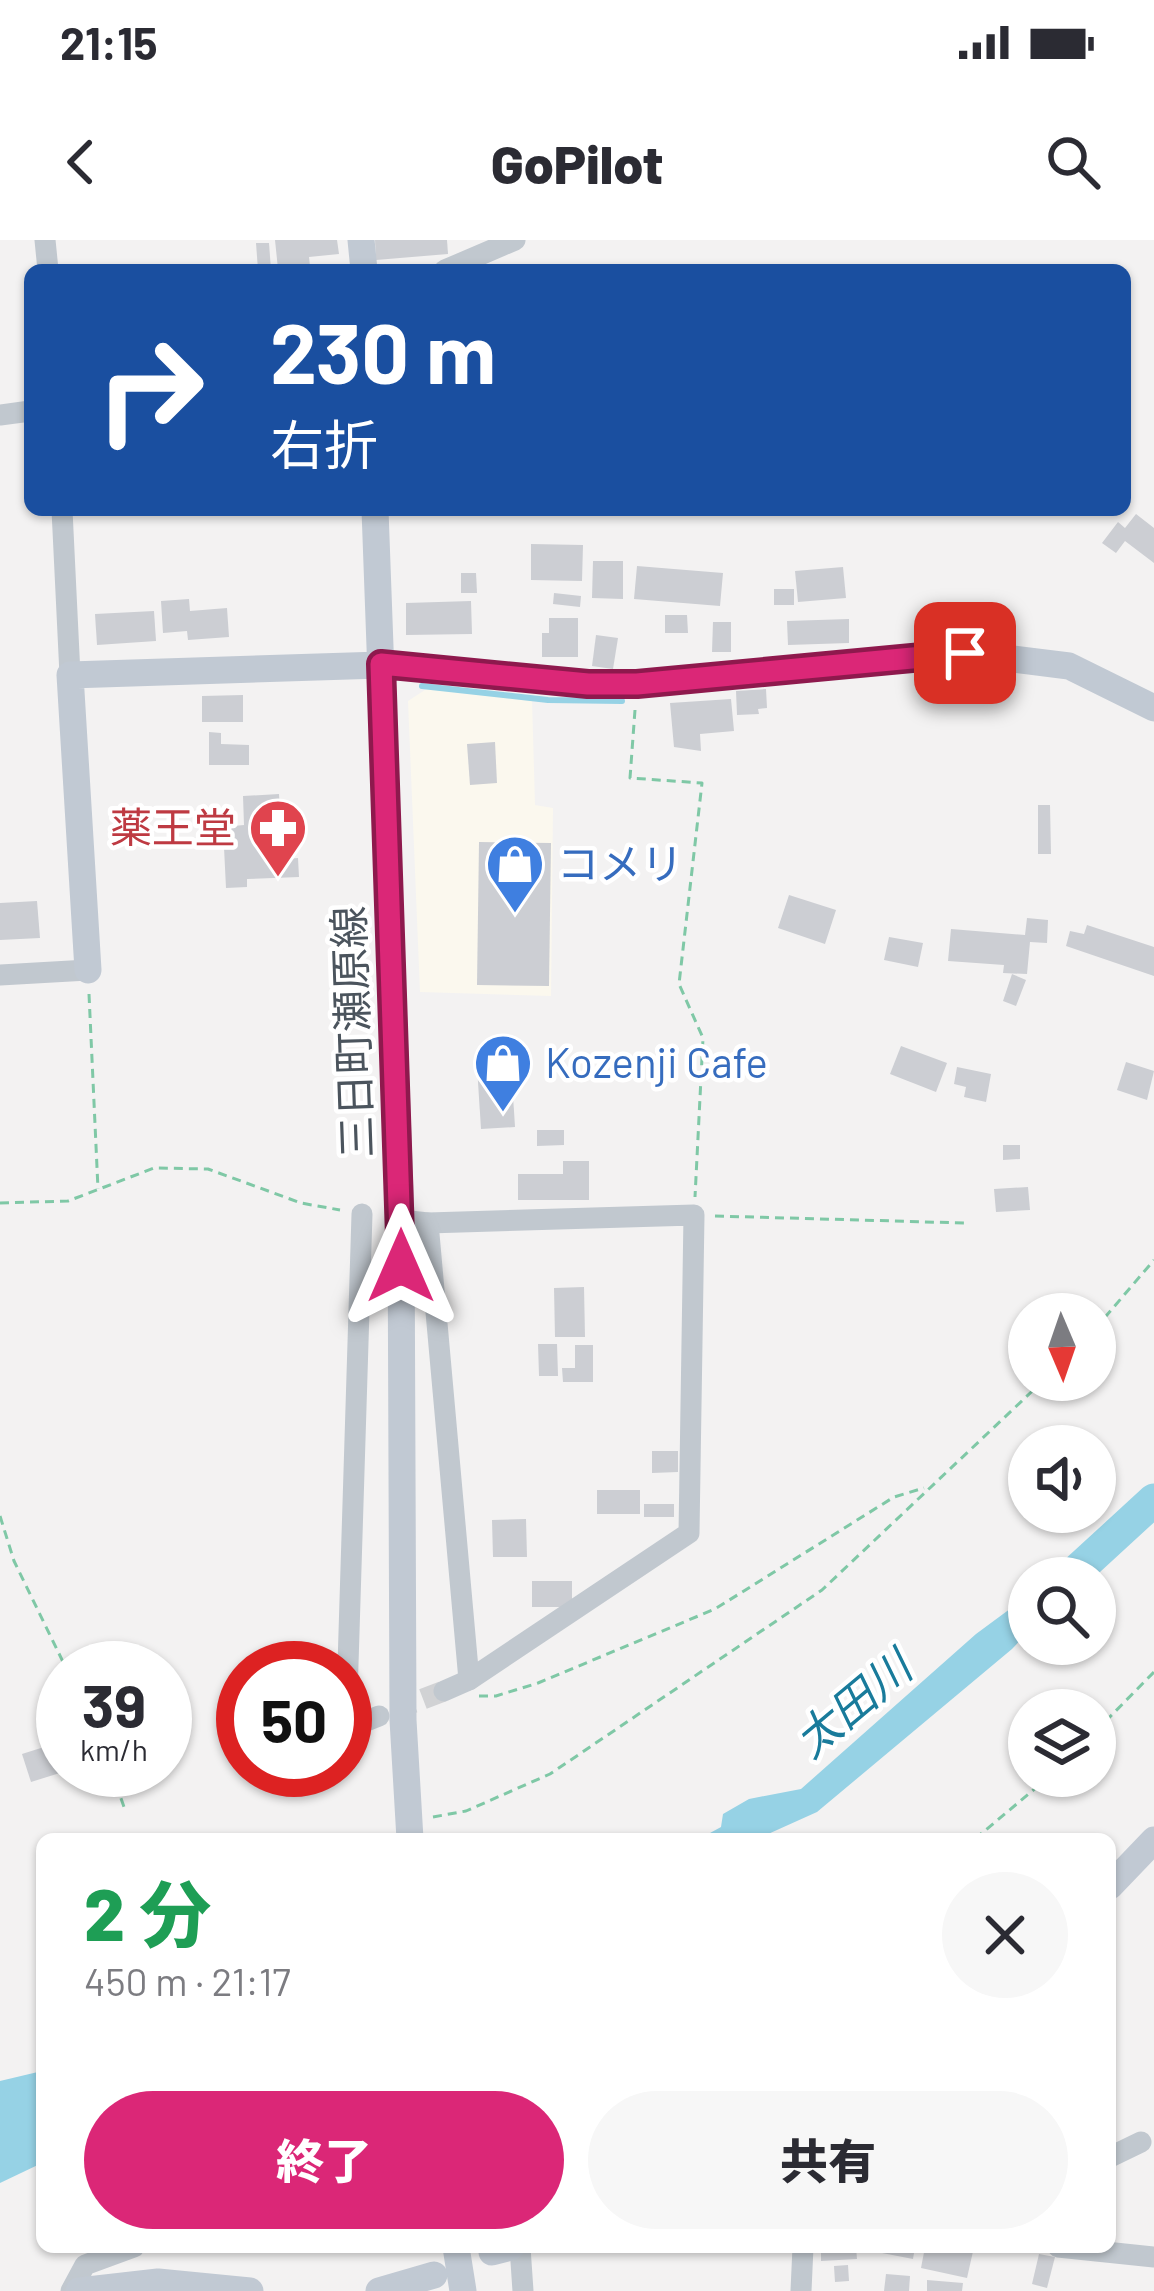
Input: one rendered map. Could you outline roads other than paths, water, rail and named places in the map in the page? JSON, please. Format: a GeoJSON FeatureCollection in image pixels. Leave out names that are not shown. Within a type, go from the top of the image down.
{"type":"FeatureCollection","features":[{"type":"Feature","properties":{"kind":"street"},"geometry":{"type":"LineString","coordinates":[[459,264],[515,240]]}},
{"type":"Feature","properties":{"kind":"street"},"geometry":{"type":"LineString","coordinates":[[0,975],[88,970],[62,516]]}},
{"type":"Feature","properties":{"kind":"street","name":"三日町瀬原線"},"geometry":{"type":"LineString","coordinates":[[374,516],[415,1222],[403,1720],[415,1829]]}},
{"type":"Feature","properties":{"kind":"street"},"geometry":{"type":"LineString","coordinates":[[70,675],[381,664],[588,684],[637,684],[965,653],[1069,666],[1154,708]]}},
{"type":"Feature","properties":{"kind":"street"},"geometry":{"type":"LineString","coordinates":[[362,1214],[346,1729],[379,1716]]}},
{"type":"Feature","properties":{"kind":"street"},"geometry":{"type":"LineString","coordinates":[[444,1691],[470,1680],[689,1533],[694,1216],[415,1222],[470,1680]]}},
{"type":"Feature","properties":{"kind":"street"},"geometry":{"type":"LineString","coordinates":[[1116,1880],[1154,1840]]}},
{"type":"Feature","properties":{"kind":"street"},"geometry":{"type":"LineString","coordinates":[[1116,2154],[1141,2142]]}},
{"type":"Feature","properties":{"kind":"street"},"geometry":{"type":"LineString","coordinates":[[117,2253],[86,2264],[75,2291],[158,2282],[250,2291]]}},
{"type":"Feature","properties":{"kind":"street"},"geometry":{"type":"LineString","coordinates":[[457,2253],[463,2291]]}},
{"type":"Feature","properties":{"kind":"street"},"geometry":{"type":"LineString","coordinates":[[509,2253],[523,2291]]}},
{"type":"Feature","properties":{"kind":"street"},"geometry":{"type":"LineString","coordinates":[[801,2291],[803,2253]]}},
{"type":"Feature","properties":{"kind":"street"},"geometry":{"type":"LineString","coordinates":[[1110,2253],[1154,2258]]}},
{"type":"Feature","properties":{"kind":"street"},"geometry":{"type":"LineString","coordinates":[[379,2291],[418,2284]]}},
{"type":"Feature","properties":{"kind":"water"},"geometry":{"type":"Polygon","coordinates":[[[1008,1610],[1008,1652],[817,1812],[770,1833],[710,1833],[721,1827],[723,1814],[749,1799],[801,1789],[1008,1610]]]}},
{"type":"Feature","properties":{"kind":"water"},"geometry":{"type":"Polygon","coordinates":[[[36,2072],[36,2166],[0,2183],[0,2081],[36,2072]]]}},
{"type":"Feature","properties":{"kind":"waterway"},"geometry":{"type":"LineString","coordinates":[[422,686],[548,700],[622,701]]}},
{"type":"Feature","properties":{"kind":"waterway","name":"太田川"},"geometry":{"type":"LineString","coordinates":[[1092,1557],[1154,1500]]}},
{"type":"Feature","properties":{"kind":"tunnel"},"geometry":{"type":"LineString","coordinates":[[394,1710],[444,1691]]}},
{"type":"Feature","properties":{"kind":"place","name":"薬王堂"},"geometry":{"type":"Point","coordinates":[278,879]}},
{"type":"Feature","properties":{"kind":"place","name":"コメリ"},"geometry":{"type":"Point","coordinates":[515,915]}},
{"type":"Feature","properties":{"kind":"place","name":"Kozenji Cafe"},"geometry":{"type":"Point","coordinates":[503,1114]}}]}
